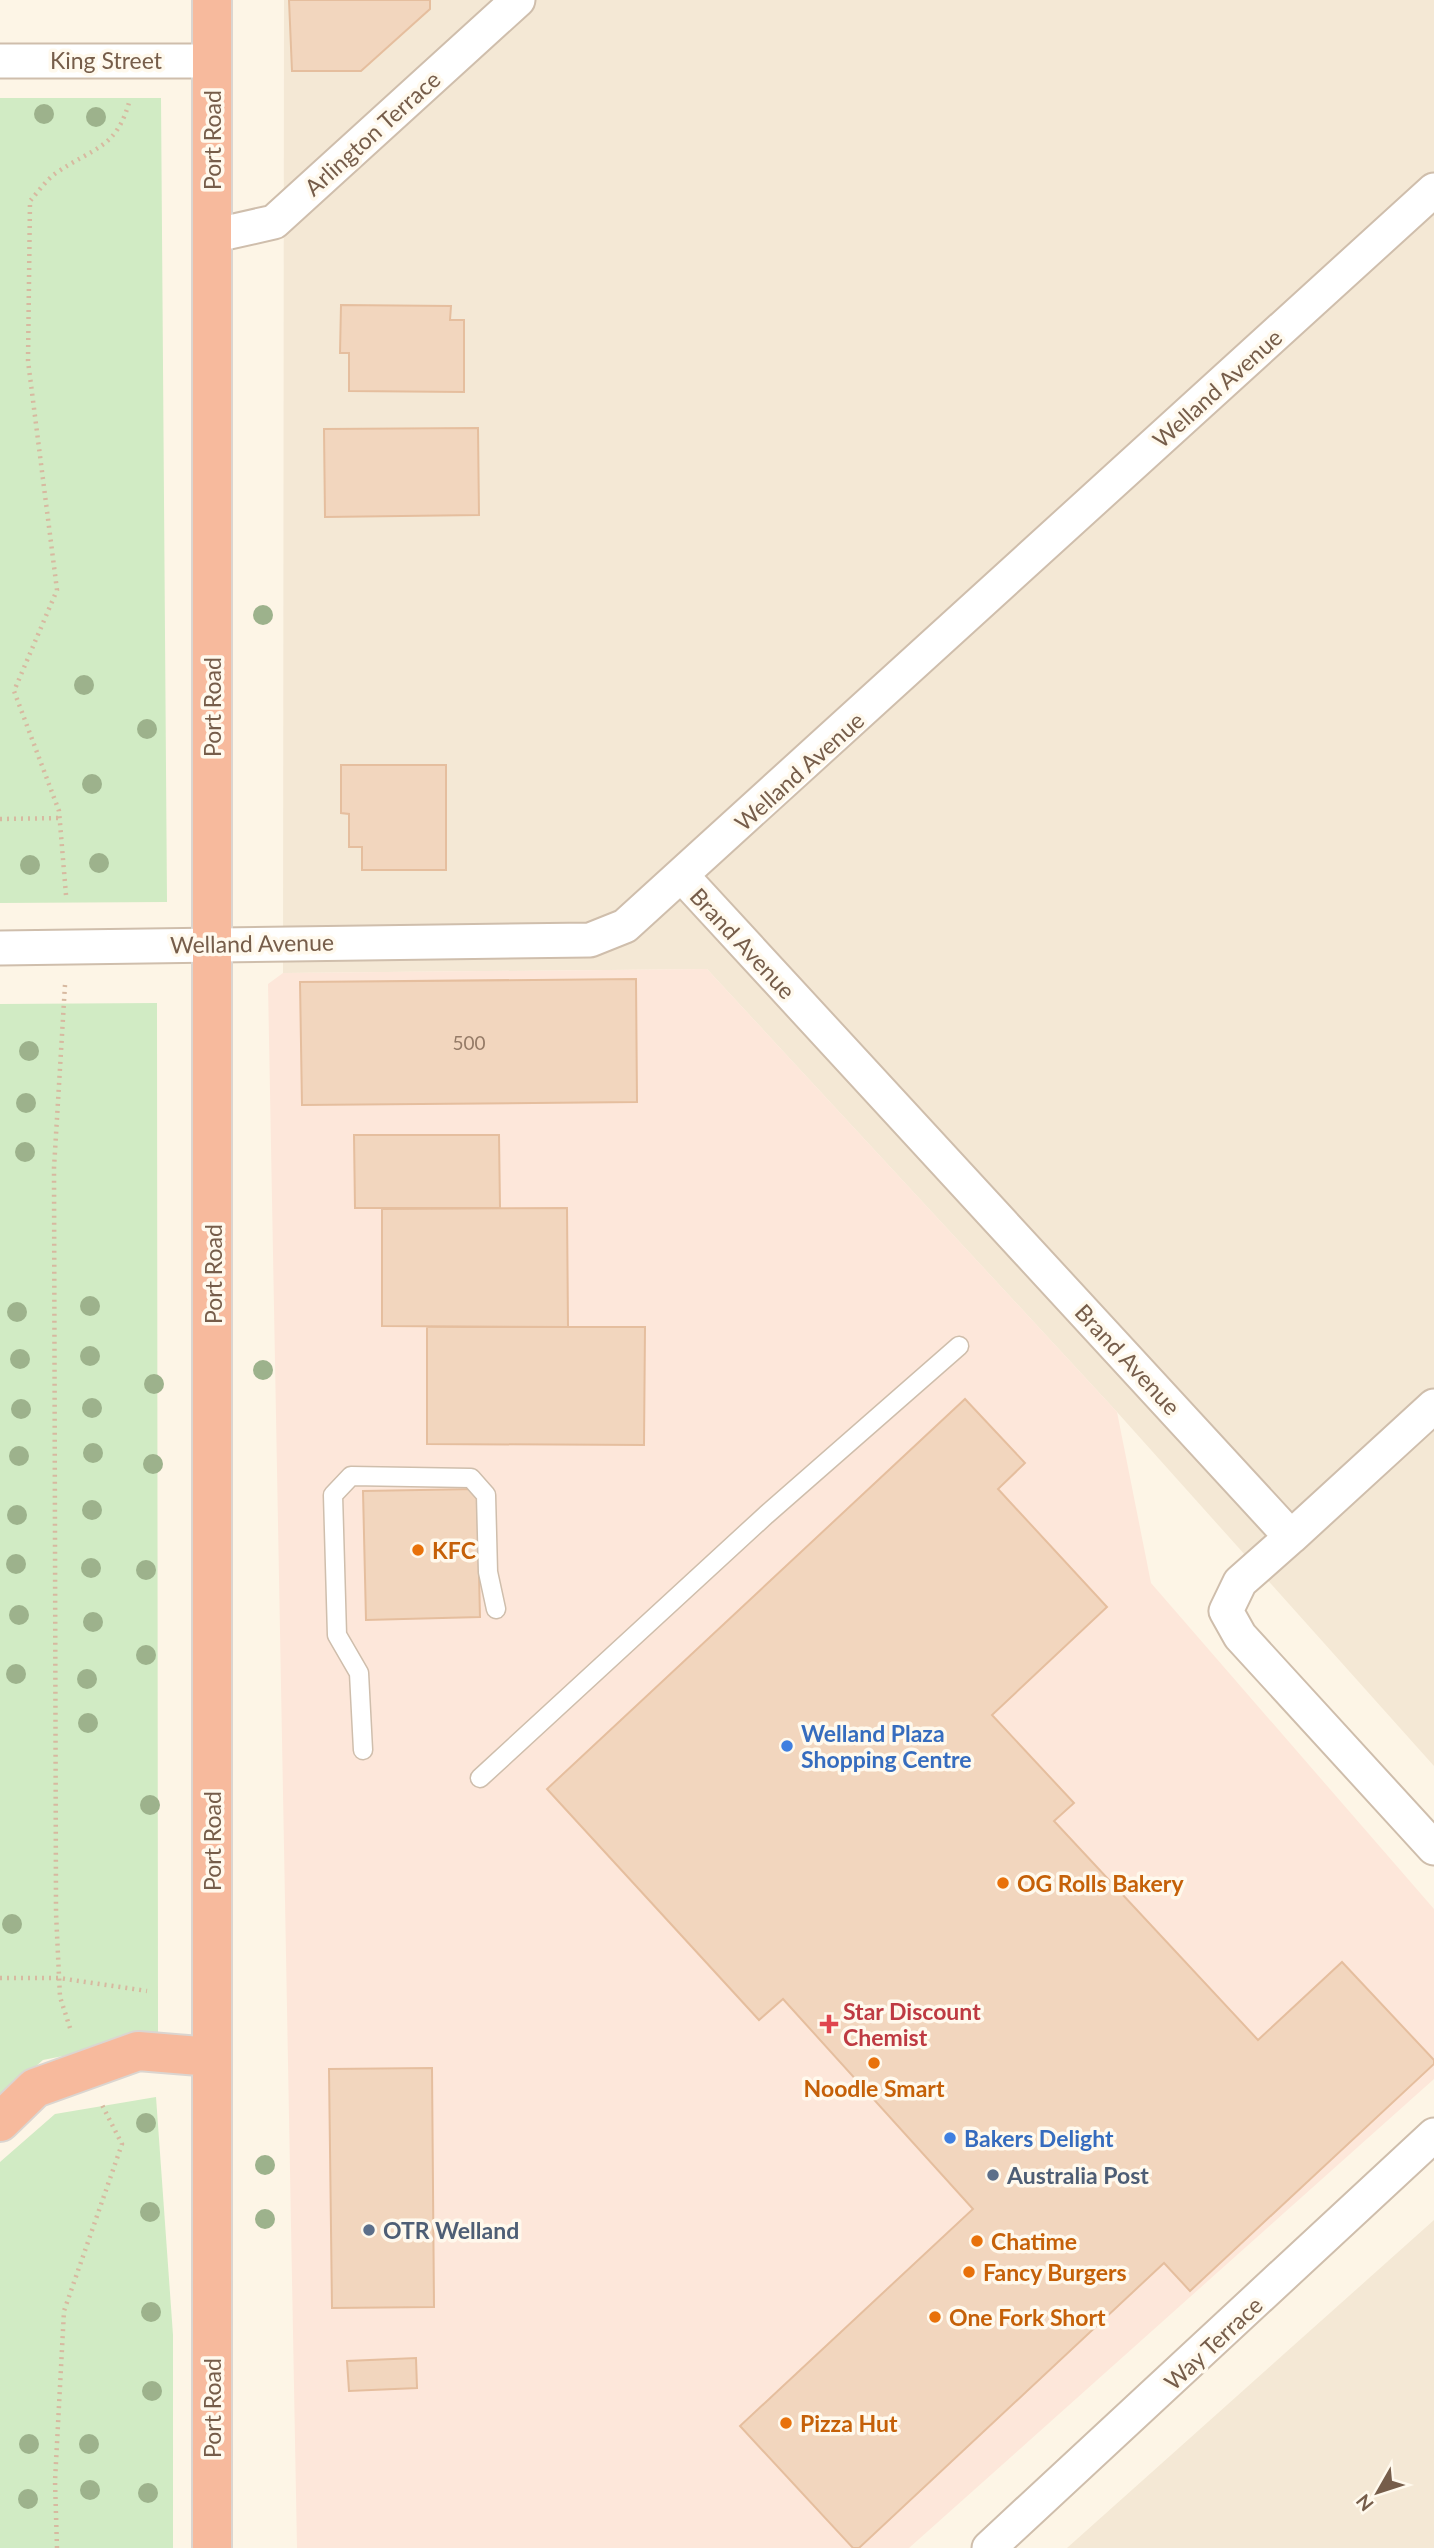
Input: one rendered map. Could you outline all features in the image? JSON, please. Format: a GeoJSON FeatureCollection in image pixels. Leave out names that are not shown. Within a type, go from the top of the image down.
{"type":"FeatureCollection","features":[{"type":"Feature","properties":{"kind":"highway","name":"Port Road"},"geometry":{"type":"LineString","coordinates":[[212,0],[212,2548]]}},
{"type":"Feature","properties":{"kind":"highway"},"geometry":{"type":"LineString","coordinates":[[0,2122],[35,2088],[138,2051],[212,2057]]}},
{"type":"Feature","properties":{"kind":"street","name":"Arlington Terrace"},"geometry":{"type":"LineString","coordinates":[[212,236],[274,222],[518,0]]}},
{"type":"Feature","properties":{"kind":"street","name":"King Street"},"geometry":{"type":"LineString","coordinates":[[0,61],[212,61]]}},
{"type":"Feature","properties":{"kind":"street","name":"Welland Avenue"},"geometry":{"type":"LineString","coordinates":[[0,948],[213,943],[590,940],[625,926],[683,877],[1434,190]]}},
{"type":"Feature","properties":{"kind":"street","name":"Brand Avenue"},"geometry":{"type":"LineString","coordinates":[[683,877],[1291,1537]]}},
{"type":"Feature","properties":{"kind":"street"},"geometry":{"type":"LineString","coordinates":[[1434,1406],[1240,1582],[1226,1611],[1240,1636],[1434,1848]]}},
{"type":"Feature","properties":{"kind":"street","name":"Way Terrace"},"geometry":{"type":"LineString","coordinates":[[989,2548],[1434,2136]]}},
{"type":"Feature","properties":{"kind":"lane"},"geometry":{"type":"LineString","coordinates":[[480,1778],[766,1515],[959,1346]]}},
{"type":"Feature","properties":{"kind":"lane"},"geometry":{"type":"LineString","coordinates":[[363,1750],[359,1673],[337,1635],[334,1495],[342,1485],[351,1476],[471,1478],[486,1495],[488,1572],[496,1609]]}},
{"type":"Feature","properties":{"kind":"path"},"geometry":{"type":"LineString","coordinates":[[66,895],[60,818],[14,691],[57,590],[28,360],[30,201],[53,175],[112,139],[124,123],[130,98]]}},
{"type":"Feature","properties":{"kind":"path"},"geometry":{"type":"LineString","coordinates":[[0,819],[60,818]]}},
{"type":"Feature","properties":{"kind":"path"},"geometry":{"type":"LineString","coordinates":[[65,982],[54,1168],[56,1913],[60,1997],[73,2037]]}},
{"type":"Feature","properties":{"kind":"path"},"geometry":{"type":"LineString","coordinates":[[0,1978],[59,1978],[147,1991]]}},
{"type":"Feature","properties":{"kind":"path"},"geometry":{"type":"LineString","coordinates":[[57,2548],[55,2481],[64,2311],[122,2144],[97,2095]]}},
{"type":"Feature","properties":{"kind":"shaded area"},"geometry":{"type":"Polygon","coordinates":[[[284,0],[1434,0],[1434,1766],[1117,1412],[707,969],[283,973],[284,0]]]}},
{"type":"Feature","properties":{"kind":"shaded area","name":"Welland Plaza Shopping Centre"},"geometry":{"type":"Polygon","coordinates":[[[707,969],[1117,1412],[1151,1583],[1434,1909],[1434,2079],[909,2548],[297,2548],[268,984],[283,973],[707,969]]]}},
{"type":"Feature","properties":{"kind":"shaded area"},"geometry":{"type":"Polygon","coordinates":[[[1434,2220],[1434,2548],[1067,2548],[1434,2220]]]}},
{"type":"Feature","properties":{"kind":"green space"},"geometry":{"type":"Polygon","coordinates":[[[0,98],[161,98],[167,902],[0,903],[0,98]]]}},
{"type":"Feature","properties":{"kind":"green space"},"geometry":{"type":"Polygon","coordinates":[[[157,1003],[158,2037],[43,2060],[0,2097],[0,1004],[157,1003]]]}},
{"type":"Feature","properties":{"kind":"green space"},"geometry":{"type":"Polygon","coordinates":[[[156,2097],[173,2335],[173,2548],[0,2548],[0,2162],[55,2114],[156,2097]]]}},
{"type":"Feature","properties":{"kind":"building"},"geometry":{"type":"Polygon","coordinates":[[[289,0],[430,0],[430,9],[361,71],[292,71],[289,0]]]}},
{"type":"Feature","properties":{"kind":"building"},"geometry":{"type":"Polygon","coordinates":[[[341,305],[451,306],[450,320],[464,320],[464,392],[349,391],[349,353],[340,353],[341,305]]]}},
{"type":"Feature","properties":{"kind":"building"},"geometry":{"type":"Polygon","coordinates":[[[478,428],[479,515],[325,517],[324,429],[478,428]]]}},
{"type":"Feature","properties":{"kind":"building"},"geometry":{"type":"Polygon","coordinates":[[[341,765],[446,765],[446,870],[362,870],[362,847],[349,847],[349,814],[341,813],[341,765]]]}},
{"type":"Feature","properties":{"kind":"building"},"geometry":{"type":"Polygon","coordinates":[[[636,979],[637,1102],[302,1105],[300,982],[636,979]]]}},
{"type":"Feature","properties":{"kind":"building"},"geometry":{"type":"Polygon","coordinates":[[[354,1135],[499,1135],[500,1208],[355,1208],[354,1135]]]}},
{"type":"Feature","properties":{"kind":"building"},"geometry":{"type":"Polygon","coordinates":[[[567,1208],[568,1327],[382,1326],[382,1209],[567,1208]]]}},
{"type":"Feature","properties":{"kind":"building"},"geometry":{"type":"Polygon","coordinates":[[[427,1327],[645,1327],[644,1445],[427,1444],[427,1327]]]}},
{"type":"Feature","properties":{"kind":"building","name":"Welland Plaza Shopping Centre"},"geometry":{"type":"Polygon","coordinates":[[[965,1399],[1025,1463],[998,1489],[1107,1607],[992,1715],[1074,1803],[1054,1821],[1258,2040],[1342,1962],[1434,2060],[1434,2064],[1190,2291],[1164,2263],[859,2548],[853,2548],[740,2426],[973,2209],[783,1999],[759,2020],[547,1789],[965,1399]]]}},
{"type":"Feature","properties":{"kind":"building"},"geometry":{"type":"Polygon","coordinates":[[[477,1489],[480,1617],[366,1620],[363,1491],[477,1489]]]}},
{"type":"Feature","properties":{"kind":"building"},"geometry":{"type":"Polygon","coordinates":[[[432,2068],[434,2307],[332,2308],[329,2069],[432,2068]]]}},
{"type":"Feature","properties":{"kind":"building"},"geometry":{"type":"Polygon","coordinates":[[[416,2358],[417,2388],[349,2391],[347,2361],[416,2358]]]}},
{"type":"Feature","properties":{"kind":"place","name":"KFC"},"geometry":{"type":"Point","coordinates":[418,1550]}},
{"type":"Feature","properties":{"kind":"place","name":"Welland Plaza Shopping Centre"},"geometry":{"type":"Point","coordinates":[787,1746]}},
{"type":"Feature","properties":{"kind":"place","name":"OG Rolls Bakery"},"geometry":{"type":"Point","coordinates":[1003,1883]}},
{"type":"Feature","properties":{"kind":"place","name":"Star Discount Chemist"},"geometry":{"type":"Point","coordinates":[829,2024]}},
{"type":"Feature","properties":{"kind":"place","name":"Noodle Smart"},"geometry":{"type":"Point","coordinates":[874,2063]}},
{"type":"Feature","properties":{"kind":"place","name":"Bakers Delight"},"geometry":{"type":"Point","coordinates":[950,2138]}},
{"type":"Feature","properties":{"kind":"place","name":"Australia Post"},"geometry":{"type":"Point","coordinates":[993,2175]}},
{"type":"Feature","properties":{"kind":"place","name":"OTR Welland"},"geometry":{"type":"Point","coordinates":[369,2230]}},
{"type":"Feature","properties":{"kind":"place","name":"Chatime"},"geometry":{"type":"Point","coordinates":[977,2241]}},
{"type":"Feature","properties":{"kind":"place","name":"Fancy Burgers"},"geometry":{"type":"Point","coordinates":[969,2272]}},
{"type":"Feature","properties":{"kind":"place","name":"One Fork Short"},"geometry":{"type":"Point","coordinates":[935,2317]}},
{"type":"Feature","properties":{"kind":"place","name":"Pizza Hut"},"geometry":{"type":"Point","coordinates":[786,2423]}}]}
